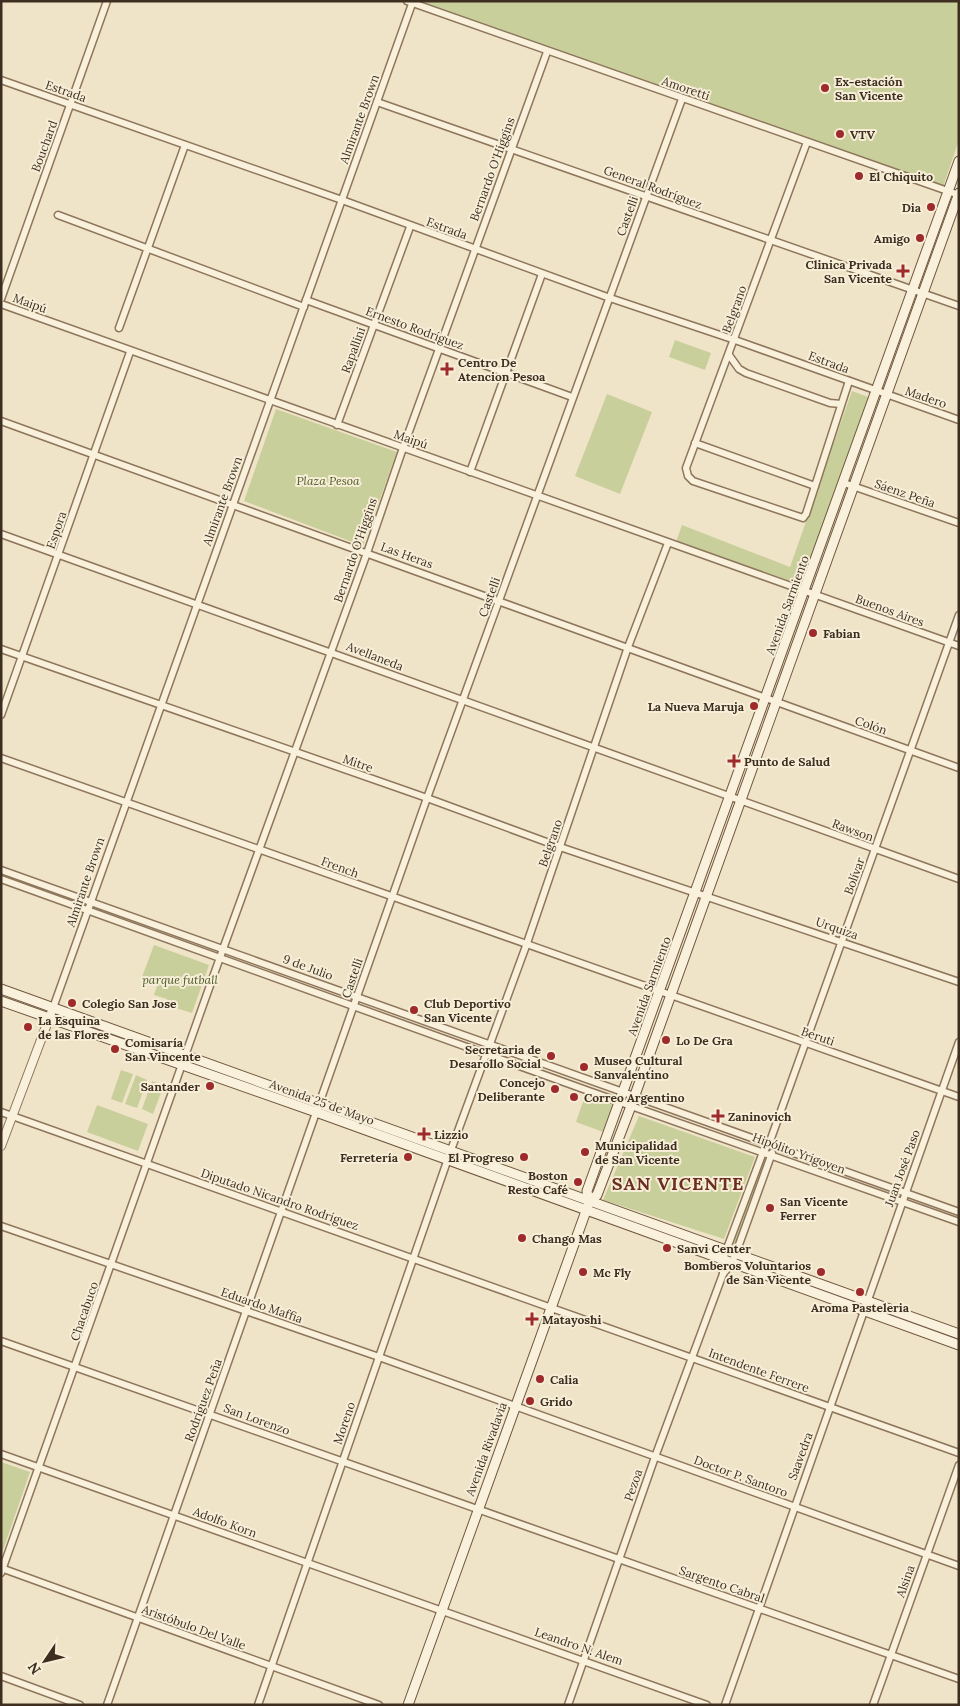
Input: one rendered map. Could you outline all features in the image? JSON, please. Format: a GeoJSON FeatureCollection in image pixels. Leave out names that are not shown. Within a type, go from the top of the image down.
{"type":"FeatureCollection","features":[{"type":"Feature","properties":{"kind":"main road","name":"Avenida Sarmiento"},"geometry":{"type":"LineString","coordinates":[[588,1206],[588,1191],[805,591],[886,395],[959,161]]}},
{"type":"Feature","properties":{"kind":"main road","name":"Avenida Sarmiento"},"geometry":{"type":"LineString","coordinates":[[588,1206],[598,1195],[708,896],[814,595],[877,391],[959,194]]}},
{"type":"Feature","properties":{"kind":"main road","name":"Avenida 25 de Mayo"},"geometry":{"type":"LineString","coordinates":[[1,989],[451,1150],[588,1206]]}},
{"type":"Feature","properties":{"kind":"main road","name":"Avenida 25 de Mayo"},"geometry":{"type":"LineString","coordinates":[[1,1001],[316,1112],[447,1161],[588,1206]]}},
{"type":"Feature","properties":{"kind":"main road"},"geometry":{"type":"LineString","coordinates":[[588,1206],[736,1253],[959,1334]]}},
{"type":"Feature","properties":{"kind":"main road"},"geometry":{"type":"LineString","coordinates":[[588,1206],[732,1263],[959,1345]]}},
{"type":"Feature","properties":{"kind":"main road","name":"Avenida Rivadavia"},"geometry":{"type":"LineString","coordinates":[[408,1705],[588,1206]]}},
{"type":"Feature","properties":{"kind":"street","name":"Bouchard"},"geometry":{"type":"LineString","coordinates":[[1,299],[107,1]]}},
{"type":"Feature","properties":{"kind":"street","name":"Amoretti"},"geometry":{"type":"LineString","coordinates":[[411,2],[546,52],[948,192],[959,194]]}},
{"type":"Feature","properties":{"kind":"street","name":"Almirante Brown"},"geometry":{"type":"LineString","coordinates":[[53,1008],[411,2]]}},
{"type":"Feature","properties":{"kind":"street","name":"Bernardo O'Higgins"},"geometry":{"type":"LineString","coordinates":[[186,1056],[223,949],[368,553],[402,448],[546,52]]}},
{"type":"Feature","properties":{"kind":"street","name":"Estrada"},"geometry":{"type":"LineString","coordinates":[[1,80],[886,395]]}},
{"type":"Feature","properties":{"kind":"street","name":"Castelli"},"geometry":{"type":"LineString","coordinates":[[319,1102],[572,397],[682,99]]}},
{"type":"Feature","properties":{"kind":"street","name":"General Rodríguez"},"geometry":{"type":"LineString","coordinates":[[377,102],[959,306]]}},
{"type":"Feature","properties":{"kind":"street","name":"Belgrano"},"geometry":{"type":"LineString","coordinates":[[807,142],[685,472],[693,481],[803,518],[815,486]]}},
{"type":"Feature","properties":{"kind":"street"},"geometry":{"type":"LineString","coordinates":[[119,328],[185,145]]}},
{"type":"Feature","properties":{"kind":"street","name":"Ernesto Rodríguez"},"geometry":{"type":"LineString","coordinates":[[58,215],[305,303],[508,372],[572,397]]}},
{"type":"Feature","properties":{"kind":"street","name":"Rapallini"},"geometry":{"type":"LineString","coordinates":[[337,425],[410,226]]}},
{"type":"Feature","properties":{"kind":"street"},"geometry":{"type":"LineString","coordinates":[[470,472],[508,372],[542,274]]}},
{"type":"Feature","properties":{"kind":"street","name":"Maipú"},"geometry":{"type":"LineString","coordinates":[[1,304],[130,352],[270,400],[814,595]]}},
{"type":"Feature","properties":{"kind":"street","name":"Espora"},"geometry":{"type":"LineString","coordinates":[[1,715],[130,352]]}},
{"type":"Feature","properties":{"kind":"street"},"geometry":{"type":"LineString","coordinates":[[729,355],[733,362],[746,373],[830,403],[842,404]]}},
{"type":"Feature","properties":{"kind":"street"},"geometry":{"type":"LineString","coordinates":[[695,443],[815,486],[849,381]]}},
{"type":"Feature","properties":{"kind":"street","name":"Madero"},"geometry":{"type":"LineString","coordinates":[[886,395],[959,420]]}},
{"type":"Feature","properties":{"kind":"street","name":"Las Heras"},"geometry":{"type":"LineString","coordinates":[[1,421],[628,647],[776,704]]}},
{"type":"Feature","properties":{"kind":"street","name":"Sáenz Peña"},"geometry":{"type":"LineString","coordinates":[[848,485],[959,523]]}},
{"type":"Feature","properties":{"kind":"street","name":"Avellaneda"},"geometry":{"type":"LineString","coordinates":[[1,534],[740,801]]}},
{"type":"Feature","properties":{"kind":"street","name":"Belgrano"},"geometry":{"type":"LineString","coordinates":[[451,1150],[526,946],[628,647],[668,543]]}},
{"type":"Feature","properties":{"kind":"street","name":"Buenos Aires"},"geometry":{"type":"LineString","coordinates":[[814,595],[959,646]]}},
{"type":"Feature","properties":{"kind":"street","name":"Bolívar"},"geometry":{"type":"LineString","coordinates":[[723,1274],[723,1259],[763,1152],[770,1144],[959,615]]}},
{"type":"Feature","properties":{"kind":"street","name":"Mitre"},"geometry":{"type":"LineString","coordinates":[[1,649],[427,798],[560,847],[708,896]]}},
{"type":"Feature","properties":{"kind":"street","name":"Colón"},"geometry":{"type":"LineString","coordinates":[[776,704],[959,768]]}},
{"type":"Feature","properties":{"kind":"street","name":"French"},"geometry":{"type":"LineString","coordinates":[[1,758],[670,996]]}},
{"type":"Feature","properties":{"kind":"street","name":"Rawson"},"geometry":{"type":"LineString","coordinates":[[740,801],[959,879]]}},
{"type":"Feature","properties":{"kind":"street","name":"9 de Julio"},"geometry":{"type":"LineString","coordinates":[[1,870],[634,1096]]}},
{"type":"Feature","properties":{"kind":"street","name":"9 de Julio"},"geometry":{"type":"LineString","coordinates":[[1,879],[631,1106]]}},
{"type":"Feature","properties":{"kind":"street","name":"Urquiza"},"geometry":{"type":"LineString","coordinates":[[708,896],[959,982]]}},
{"type":"Feature","properties":{"kind":"street","name":"Beruti"},"geometry":{"type":"LineString","coordinates":[[670,996],[959,1097]]}},
{"type":"Feature","properties":{"kind":"street"},"geometry":{"type":"LineString","coordinates":[[1,1146],[53,1008]]}},
{"type":"Feature","properties":{"kind":"street","name":"Juan José Paso"},"geometry":{"type":"LineString","coordinates":[[867,1301],[959,1042]]}},
{"type":"Feature","properties":{"kind":"street","name":"Chacabuco"},"geometry":{"type":"LineString","coordinates":[[2,1570],[186,1056]]}},
{"type":"Feature","properties":{"kind":"street","name":"Hipólito Yrigoyen"},"geometry":{"type":"LineString","coordinates":[[634,1096],[959,1212]]}},
{"type":"Feature","properties":{"kind":"street","name":"Rodríguez Peña"},"geometry":{"type":"LineString","coordinates":[[107,1705],[282,1212],[319,1102]]}},
{"type":"Feature","properties":{"kind":"street","name":"Hipólito Yrigoyen"},"geometry":{"type":"LineString","coordinates":[[631,1106],[959,1222]]}},
{"type":"Feature","properties":{"kind":"street","name":"Diputado Nicandro Rodríguez"},"geometry":{"type":"LineString","coordinates":[[1,1112],[552,1307]]}},
{"type":"Feature","properties":{"kind":"street"},"geometry":{"type":"LineString","coordinates":[[723,1274],[732,1263],[773,1156],[770,1144]]}},
{"type":"Feature","properties":{"kind":"street","name":"Moreno"},"geometry":{"type":"LineString","coordinates":[[258,1705],[273,1667],[451,1150]]}},
{"type":"Feature","properties":{"kind":"street","name":"Eduardo Maffia"},"geometry":{"type":"LineString","coordinates":[[1,1226],[379,1357],[515,1407]]}},
{"type":"Feature","properties":{"kind":"street","name":"Pezoa"},"geometry":{"type":"LineString","coordinates":[[568,1705],[655,1458],[723,1274]]}},
{"type":"Feature","properties":{"kind":"street","name":"Saavedra"},"geometry":{"type":"LineString","coordinates":[[725,1705],[867,1301]]}},
{"type":"Feature","properties":{"kind":"street","name":"Intendente Ferrere"},"geometry":{"type":"LineString","coordinates":[[552,1307],[829,1408],[959,1453]]}},
{"type":"Feature","properties":{"kind":"street","name":"San Lorenzo"},"geometry":{"type":"LineString","coordinates":[[1,1342],[478,1509]]}},
{"type":"Feature","properties":{"kind":"street","name":"Doctor P. Santoro"},"geometry":{"type":"LineString","coordinates":[[515,1407],[959,1566]]}},
{"type":"Feature","properties":{"kind":"street","name":"Adolfo Korn"},"geometry":{"type":"LineString","coordinates":[[1,1454],[442,1610]]}},
{"type":"Feature","properties":{"kind":"street","name":"Alsina"},"geometry":{"type":"LineString","coordinates":[[873,1705],[959,1465]]}},
{"type":"Feature","properties":{"kind":"street","name":"Sargento Cabral"},"geometry":{"type":"LineString","coordinates":[[478,1509],[959,1679]]}},
{"type":"Feature","properties":{"kind":"street","name":"Aristóbulo Del Valle"},"geometry":{"type":"LineString","coordinates":[[2,1570],[379,1705]]}},
{"type":"Feature","properties":{"kind":"street","name":"Leandro N. Alem"},"geometry":{"type":"LineString","coordinates":[[442,1610],[707,1705]]}},
{"type":"Feature","properties":{"kind":"street"},"geometry":{"type":"LineString","coordinates":[[1,1676],[80,1705]]}},
{"type":"Feature","properties":{"kind":"green space"},"geometry":{"type":"Polygon","coordinates":[[[420,1],[959,1],[959,140],[943,187],[807,142],[420,1]]]}},
{"type":"Feature","properties":{"kind":"green space"},"geometry":{"type":"Polygon","coordinates":[[[675,340],[711,353],[705,370],[669,357],[675,340]]]}},
{"type":"Feature","properties":{"kind":"green space"},"geometry":{"type":"Polygon","coordinates":[[[852,391],[871,398],[803,588],[676,542],[682,525],[790,567],[852,391]]]}},
{"type":"Feature","properties":{"kind":"green space"},"geometry":{"type":"Polygon","coordinates":[[[607,394],[652,412],[620,494],[575,476],[607,394]]]}},
{"type":"Feature","properties":{"kind":"green space","name":"Plaza Pesoa"},"geometry":{"type":"Polygon","coordinates":[[[276,409],[397,452],[363,546],[244,501],[276,409]]]}},
{"type":"Feature","properties":{"kind":"green space","name":"parque futball"},"geometry":{"type":"Polygon","coordinates":[[[154,945],[209,965],[192,1013],[166,1005],[167,999],[154,995],[158,983],[142,977],[154,945]]]}},
{"type":"Feature","properties":{"kind":"green space"},"geometry":{"type":"Polygon","coordinates":[[[121,1070],[133,1074],[122,1103],[111,1099],[121,1070]]]}},
{"type":"Feature","properties":{"kind":"green space"},"geometry":{"type":"Polygon","coordinates":[[[136,1075],[147,1080],[137,1108],[125,1104],[136,1075]]]}},
{"type":"Feature","properties":{"kind":"green space"},"geometry":{"type":"Polygon","coordinates":[[[152,1081],[164,1085],[153,1114],[142,1109],[152,1081]]]}},
{"type":"Feature","properties":{"kind":"green space"},"geometry":{"type":"Polygon","coordinates":[[[586,1093],[616,1104],[606,1133],[576,1122],[586,1093]]]}},
{"type":"Feature","properties":{"kind":"green space"},"geometry":{"type":"Polygon","coordinates":[[[97,1105],[148,1124],[138,1151],[87,1132],[97,1105]]]}},
{"type":"Feature","properties":{"kind":"green space"},"geometry":{"type":"Polygon","coordinates":[[[639,1116],[755,1157],[724,1239],[603,1200],[639,1116]]]}},
{"type":"Feature","properties":{"kind":"green space"},"geometry":{"type":"Polygon","coordinates":[[[761,1162],[767,1164],[737,1245],[732,1243],[761,1162]]]}},
{"type":"Feature","properties":{"kind":"green space"},"geometry":{"type":"Polygon","coordinates":[[[1,1462],[30,1472],[1,1556],[1,1462]]]}},
{"type":"Feature","properties":{"kind":"place","name":"Ex-estación San Vicente"},"geometry":{"type":"Point","coordinates":[825,88]}},
{"type":"Feature","properties":{"kind":"place","name":"VTV"},"geometry":{"type":"Point","coordinates":[840,134]}},
{"type":"Feature","properties":{"kind":"place","name":"El Chiquito"},"geometry":{"type":"Point","coordinates":[859,176]}},
{"type":"Feature","properties":{"kind":"place","name":"Dia"},"geometry":{"type":"Point","coordinates":[931,207]}},
{"type":"Feature","properties":{"kind":"place","name":"Amigo"},"geometry":{"type":"Point","coordinates":[920,238]}},
{"type":"Feature","properties":{"kind":"place","name":"Clinica Privada San Vicente"},"geometry":{"type":"Point","coordinates":[903,271]}},
{"type":"Feature","properties":{"kind":"place","name":"Centro De Atencion Pesoa"},"geometry":{"type":"Point","coordinates":[447,369]}},
{"type":"Feature","properties":{"kind":"place","name":"Fabian"},"geometry":{"type":"Point","coordinates":[813,633]}},
{"type":"Feature","properties":{"kind":"place","name":"La Nueva Maruja"},"geometry":{"type":"Point","coordinates":[754,706]}},
{"type":"Feature","properties":{"kind":"place","name":"Punto de Salud"},"geometry":{"type":"Point","coordinates":[734,761]}},
{"type":"Feature","properties":{"kind":"place","name":"Colegio San Jose"},"geometry":{"type":"Point","coordinates":[72,1003]}},
{"type":"Feature","properties":{"kind":"place","name":"Club Deportivo San Vicente"},"geometry":{"type":"Point","coordinates":[414,1010]}},
{"type":"Feature","properties":{"kind":"place","name":"La Esquina de las Flores"},"geometry":{"type":"Point","coordinates":[28,1027]}},
{"type":"Feature","properties":{"kind":"place","name":"Lo De Gra"},"geometry":{"type":"Point","coordinates":[666,1040]}},
{"type":"Feature","properties":{"kind":"place","name":"Comisaría San Vincente"},"geometry":{"type":"Point","coordinates":[115,1049]}},
{"type":"Feature","properties":{"kind":"place","name":"Secretaria de Desarollo Social"},"geometry":{"type":"Point","coordinates":[551,1056]}},
{"type":"Feature","properties":{"kind":"place","name":"Museo Cultural Sanvalentino"},"geometry":{"type":"Point","coordinates":[584,1067]}},
{"type":"Feature","properties":{"kind":"place","name":"Santander"},"geometry":{"type":"Point","coordinates":[210,1086]}},
{"type":"Feature","properties":{"kind":"place","name":"Concejo Deliberante"},"geometry":{"type":"Point","coordinates":[555,1089]}},
{"type":"Feature","properties":{"kind":"place","name":"Correo Argentino"},"geometry":{"type":"Point","coordinates":[574,1097]}},
{"type":"Feature","properties":{"kind":"place","name":"Zaninovich"},"geometry":{"type":"Point","coordinates":[718,1116]}},
{"type":"Feature","properties":{"kind":"place","name":"Lizzio"},"geometry":{"type":"Point","coordinates":[424,1134]}},
{"type":"Feature","properties":{"kind":"place","name":"Municipalidad de San Vicente"},"geometry":{"type":"Point","coordinates":[585,1152]}},
{"type":"Feature","properties":{"kind":"place","name":"Ferretería"},"geometry":{"type":"Point","coordinates":[408,1157]}},
{"type":"Feature","properties":{"kind":"place","name":"El Progreso"},"geometry":{"type":"Point","coordinates":[524,1157]}},
{"type":"Feature","properties":{"kind":"place","name":"Boston Resto Café"},"geometry":{"type":"Point","coordinates":[578,1182]}},
{"type":"Feature","properties":{"kind":"place","name":"San Vicente Ferrer"},"geometry":{"type":"Point","coordinates":[770,1208]}},
{"type":"Feature","properties":{"kind":"place","name":"Chango Mas"},"geometry":{"type":"Point","coordinates":[522,1238]}},
{"type":"Feature","properties":{"kind":"place","name":"Sanvi Center"},"geometry":{"type":"Point","coordinates":[667,1248]}},
{"type":"Feature","properties":{"kind":"place","name":"Mc Fly"},"geometry":{"type":"Point","coordinates":[583,1272]}},
{"type":"Feature","properties":{"kind":"place","name":"Bomberos Voluntarios de San Vicente"},"geometry":{"type":"Point","coordinates":[821,1272]}},
{"type":"Feature","properties":{"kind":"place","name":"Aroma Pasteleria"},"geometry":{"type":"Point","coordinates":[860,1292]}},
{"type":"Feature","properties":{"kind":"place","name":"Matayoshi"},"geometry":{"type":"Point","coordinates":[532,1319]}},
{"type":"Feature","properties":{"kind":"place","name":"Calia"},"geometry":{"type":"Point","coordinates":[540,1379]}},
{"type":"Feature","properties":{"kind":"place","name":"Grido"},"geometry":{"type":"Point","coordinates":[530,1401]}},
{"type":"Feature","properties":{"kind":"district","name":"SAN VICENTE"},"geometry":{"type":"Point","coordinates":[678,1183]}}]}
